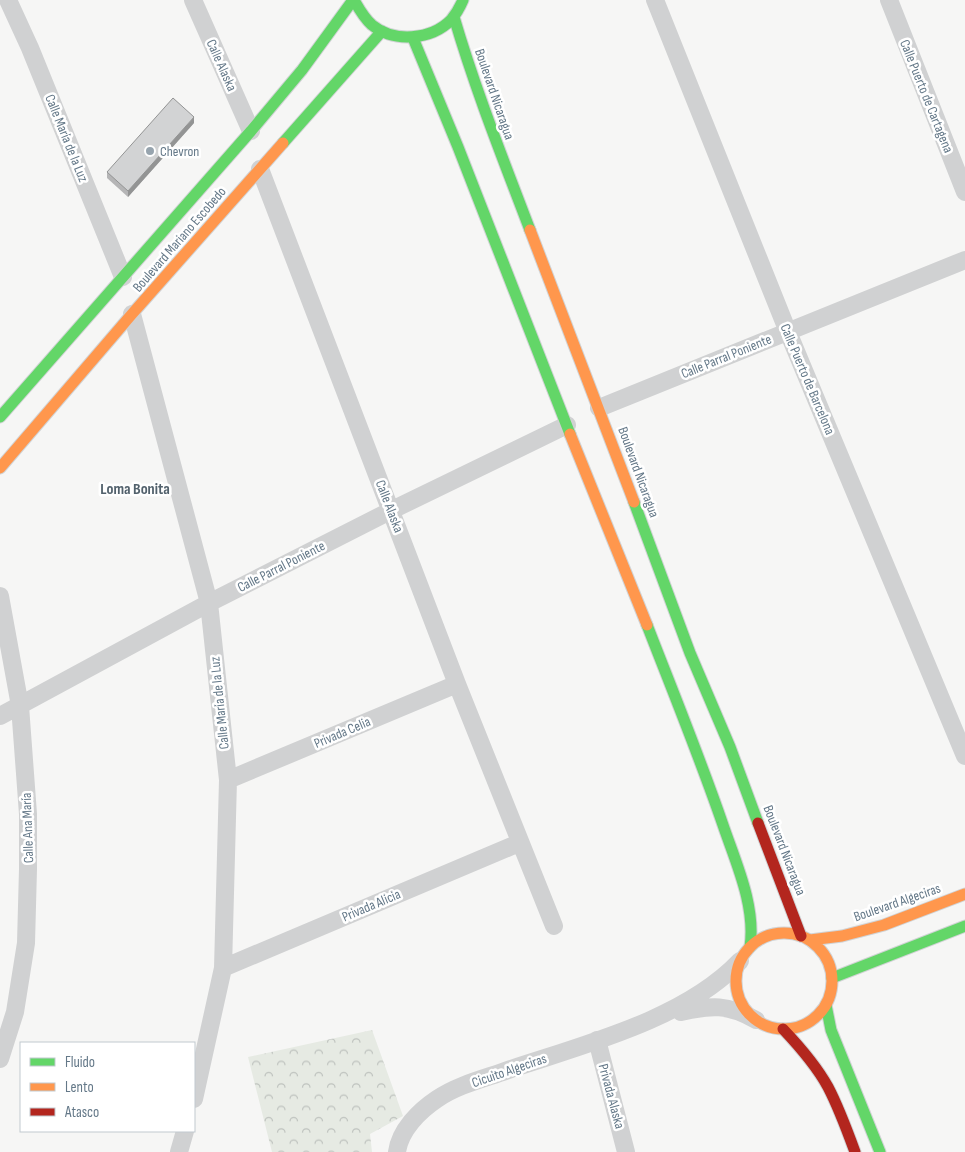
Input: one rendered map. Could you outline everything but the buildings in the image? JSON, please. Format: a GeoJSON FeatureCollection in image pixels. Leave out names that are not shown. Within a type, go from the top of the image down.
{"type":"FeatureCollection","features":[{"type":"Feature","properties":{"kind":"street","name":"Calle María de la Luz"},"geometry":{"type":"LineString","coordinates":[[8,0],[30,48],[124,276]]}},
{"type":"Feature","properties":{"kind":"street","name":"Calle Alaska"},"geometry":{"type":"LineString","coordinates":[[193,0],[252,130]]}},
{"type":"Feature","properties":{"kind":"street","name":"Boulevard Mariano Escobedo"},"geometry":{"type":"LineString","coordinates":[[0,417],[252,130],[308,63],[354,0]]}},
{"type":"Feature","properties":{"kind":"street"},"geometry":{"type":"LineString","coordinates":[[354,0],[365,18],[382,31],[397,37],[413,38],[428,34],[442,27],[454,16],[464,0]]}},
{"type":"Feature","properties":{"kind":"street","name":"Calle Puerto de Barcelona"},"geometry":{"type":"LineString","coordinates":[[654,0],[788,332],[965,756]]}},
{"type":"Feature","properties":{"kind":"street","name":"Calle Puerto de Cartagena"},"geometry":{"type":"LineString","coordinates":[[889,0],[965,192]]}},
{"type":"Feature","properties":{"kind":"street","name":"Boulevard Nicaragua"},"geometry":{"type":"LineString","coordinates":[[454,16],[484,113],[599,408],[690,652],[730,747],[805,938]]}},
{"type":"Feature","properties":{"kind":"street","name":"Boulevard Mariano Escobedo"},"geometry":{"type":"LineString","coordinates":[[0,468],[132,314],[382,31]]}},
{"type":"Feature","properties":{"kind":"street"},"geometry":{"type":"LineString","coordinates":[[413,38],[702,764],[740,874],[751,916],[752,934],[750,947]]}},
{"type":"Feature","properties":{"kind":"street","name":"Calle Alaska"},"geometry":{"type":"LineString","coordinates":[[260,169],[457,684],[520,843]]}},
{"type":"Feature","properties":{"kind":"street","name":"Calle Parral Poniente"},"geometry":{"type":"LineString","coordinates":[[599,408],[965,260]]}},
{"type":"Feature","properties":{"kind":"street","name":"Calle María de la Luz"},"geometry":{"type":"LineString","coordinates":[[132,314],[209,603],[228,780],[223,968],[195,1094]]}},
{"type":"Feature","properties":{"kind":"street","name":"Calle Parral Poniente"},"geometry":{"type":"LineString","coordinates":[[0,716],[209,603],[392,510],[567,425]]}},
{"type":"Feature","properties":{"kind":"street","name":"Calle Ana María"},"geometry":{"type":"LineString","coordinates":[[0,596],[20,706],[28,814],[26,943],[15,1012],[0,1059]]}},
{"type":"Feature","properties":{"kind":"street","name":"Privada Celia"},"geometry":{"type":"LineString","coordinates":[[228,780],[457,684]]}},
{"type":"Feature","properties":{"kind":"street"},"geometry":{"type":"LineString","coordinates":[[520,843],[554,926]]}},
{"type":"Feature","properties":{"kind":"street","name":"Privada Alicia"},"geometry":{"type":"LineString","coordinates":[[223,968],[520,843]]}},
{"type":"Feature","properties":{"kind":"street","name":"Boulevard Algeciras"},"geometry":{"type":"LineString","coordinates":[[805,938],[842,936],[884,925],[965,894]]}},
{"type":"Feature","properties":{"kind":"street"},"geometry":{"type":"LineString","coordinates":[[832,978],[965,926]]}},
{"type":"Feature","properties":{"kind":"street"},"geometry":{"type":"LineString","coordinates":[[790,933],[805,938],[821,950],[829,963],[832,978],[831,992],[826,1005],[808,1023],[796,1028],[768,1027],[746,1011],[739,1000],[736,974],[740,961],[750,947],[769,935],[790,933]]}},
{"type":"Feature","properties":{"kind":"street","name":"Cicuito Algeciras"},"geometry":{"type":"LineString","coordinates":[[397,1152],[398,1145],[414,1117],[437,1099],[463,1086],[597,1040],[646,1021],[705,992],[730,972],[740,961]]}},
{"type":"Feature","properties":{"kind":"street"},"geometry":{"type":"LineString","coordinates":[[826,1005],[831,1030],[880,1152]]}},
{"type":"Feature","properties":{"kind":"street","name":"Cicuito Algeciras"},"geometry":{"type":"LineString","coordinates":[[646,1021],[708,1006],[725,1007],[741,1012],[756,1020]]}},
{"type":"Feature","properties":{"kind":"street"},"geometry":{"type":"LineString","coordinates":[[783,1029],[799,1046],[823,1078],[834,1099],[855,1152]]}},
{"type":"Feature","properties":{"kind":"street","name":"Privada Alaska"},"geometry":{"type":"LineString","coordinates":[[597,1040],[626,1152]]}},
{"type":"Feature","properties":{"kind":"street"},"geometry":{"type":"LineString","coordinates":[[179,1152],[185,1132]]}},
{"type":"Feature","properties":{"kind":"green space"},"geometry":{"type":"Polygon","coordinates":[[[372,1030],[403,1116],[370,1134],[372,1152],[272,1152],[248,1057],[372,1030]]]}},
{"type":"Feature","properties":{"kind":"traffic: fast"},"geometry":{"type":"LineString","coordinates":[[0,417],[251,131],[302,70],[353,0]]}},
{"type":"Feature","properties":{"kind":"traffic: fast"},"geometry":{"type":"LineString","coordinates":[[354,0],[372,25],[381,31],[401,37],[423,35],[443,27],[453,18],[463,0]]}},
{"type":"Feature","properties":{"kind":"traffic: fast"},"geometry":{"type":"LineString","coordinates":[[454,17],[480,97],[530,230]]}},
{"type":"Feature","properties":{"kind":"traffic: fast"},"geometry":{"type":"LineString","coordinates":[[283,143],[382,31]]}},
{"type":"Feature","properties":{"kind":"traffic: fast"},"geometry":{"type":"LineString","coordinates":[[413,38],[458,147],[570,434]]}},
{"type":"Feature","properties":{"kind":"traffic: fast"},"geometry":{"type":"LineString","coordinates":[[634,502],[690,653],[730,747],[758,823]]}},
{"type":"Feature","properties":{"kind":"traffic: fast"},"geometry":{"type":"LineString","coordinates":[[647,625],[696,750],[739,869],[748,900],[751,932],[750,947]]}},
{"type":"Feature","properties":{"kind":"traffic: fast"},"geometry":{"type":"LineString","coordinates":[[832,978],[965,926]]}},
{"type":"Feature","properties":{"kind":"traffic: fast"},"geometry":{"type":"LineString","coordinates":[[826,1005],[831,1030],[880,1152]]}},
{"type":"Feature","properties":{"kind":"traffic: slow"},"geometry":{"type":"LineString","coordinates":[[0,468],[132,314],[283,143]]}},
{"type":"Feature","properties":{"kind":"traffic: slow"},"geometry":{"type":"LineString","coordinates":[[530,230],[634,502]]}},
{"type":"Feature","properties":{"kind":"traffic: slow"},"geometry":{"type":"LineString","coordinates":[[570,434],[647,625]]}},
{"type":"Feature","properties":{"kind":"traffic: slow"},"geometry":{"type":"LineString","coordinates":[[810,940],[842,936],[884,925],[965,894]]}},
{"type":"Feature","properties":{"kind":"traffic: slow"},"geometry":{"type":"LineString","coordinates":[[784,933],[802,937],[818,947],[828,963],[832,981],[828,999],[818,1015],[802,1025],[784,1029],[766,1025],[750,1015],[740,999],[736,981],[740,963],[750,947],[766,937],[784,933]]}},
{"type":"Feature","properties":{"kind":"traffic: jam"},"geometry":{"type":"LineString","coordinates":[[758,823],[801,936]]}},
{"type":"Feature","properties":{"kind":"traffic: jam"},"geometry":{"type":"LineString","coordinates":[[783,1029],[807,1056],[823,1079],[832,1095],[855,1152]]}},
{"type":"Feature","properties":{"kind":"place","name":"Chevron"},"geometry":{"type":"Point","coordinates":[150,151]}},
{"type":"Feature","properties":{"kind":"district","name":"Loma Bonita"},"geometry":{"type":"Point","coordinates":[135,488]}}]}
